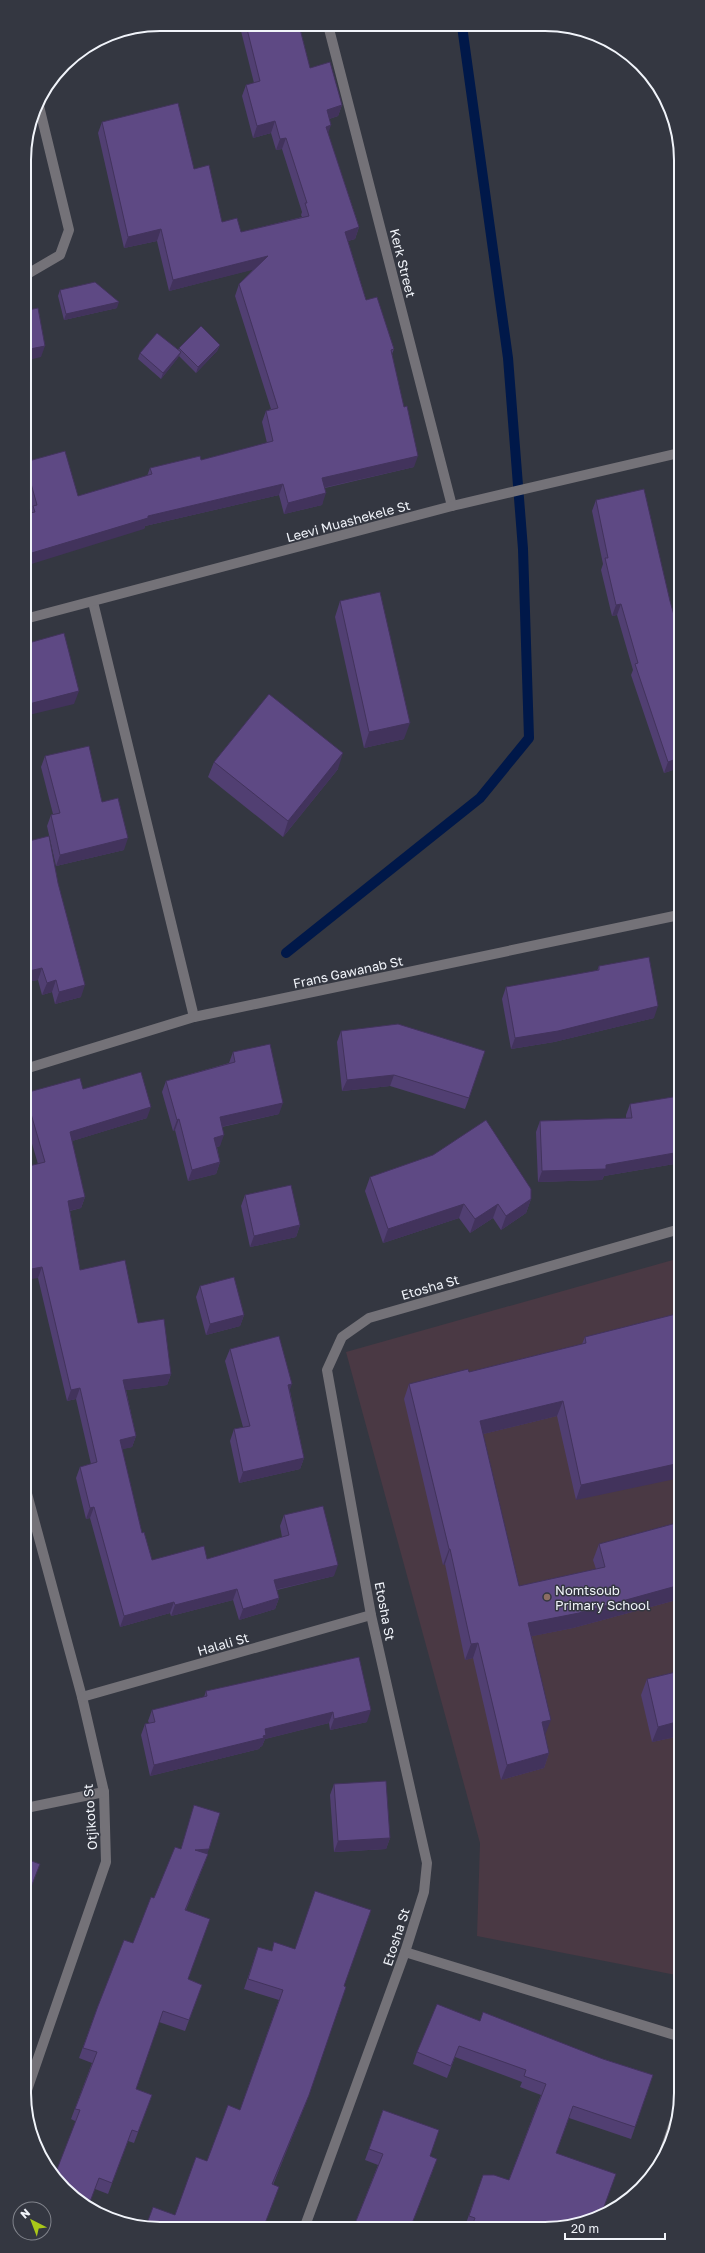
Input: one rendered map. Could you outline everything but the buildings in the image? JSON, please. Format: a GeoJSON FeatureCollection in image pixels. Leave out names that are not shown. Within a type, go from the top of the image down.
{"type":"FeatureCollection","features":[{"type":"Feature","properties":{"kind":"street","name":"Kerk Street"},"geometry":{"type":"LineString","coordinates":[[330,31],[452,506]]}},
{"type":"Feature","properties":{"kind":"street"},"geometry":{"type":"LineString","coordinates":[[31,272],[60,255],[69,230],[40,112]]}},
{"type":"Feature","properties":{"kind":"street","name":"Leevi Muashekele St"},"geometry":{"type":"LineString","coordinates":[[31,617],[452,506],[674,454]]}},
{"type":"Feature","properties":{"kind":"street"},"geometry":{"type":"LineString","coordinates":[[92,602],[194,1018]]}},
{"type":"Feature","properties":{"kind":"street","name":"Frans Gawanab St"},"geometry":{"type":"LineString","coordinates":[[31,1067],[194,1018],[674,915]]}},
{"type":"Feature","properties":{"kind":"street","name":"Etosha St"},"geometry":{"type":"LineString","coordinates":[[306,2222],[405,1952],[424,1892],[427,1863],[372,1615],[328,1370],[342,1337],[369,1318],[674,1231]]}},
{"type":"Feature","properties":{"kind":"street","name":"Otjikoto St"},"geometry":{"type":"LineString","coordinates":[[31,1508],[82,1697],[104,1792],[106,1862],[31,2076]]}},
{"type":"Feature","properties":{"kind":"street","name":"Halali St"},"geometry":{"type":"LineString","coordinates":[[82,1697],[372,1615]]}},
{"type":"Feature","properties":{"kind":"street"},"geometry":{"type":"LineString","coordinates":[[31,1807],[104,1792]]}},
{"type":"Feature","properties":{"kind":"street"},"geometry":{"type":"LineString","coordinates":[[405,1952],[674,2035]]}},
{"type":"Feature","properties":{"kind":"shaded area","name":"Nomtsoub Primary School"},"geometry":{"type":"Polygon","coordinates":[[[674,1260],[674,1975],[477,1936],[480,1843],[346,1352],[674,1260]]]}},
{"type":"Feature","properties":{"kind":"waterway"},"geometry":{"type":"LineString","coordinates":[[286,953],[480,798],[529,738],[523,549],[508,358],[463,31]]}},
{"type":"Feature","properties":{"kind":"place","name":"Nomtsoub Primary School"},"geometry":{"type":"Point","coordinates":[547,1597]}}]}
